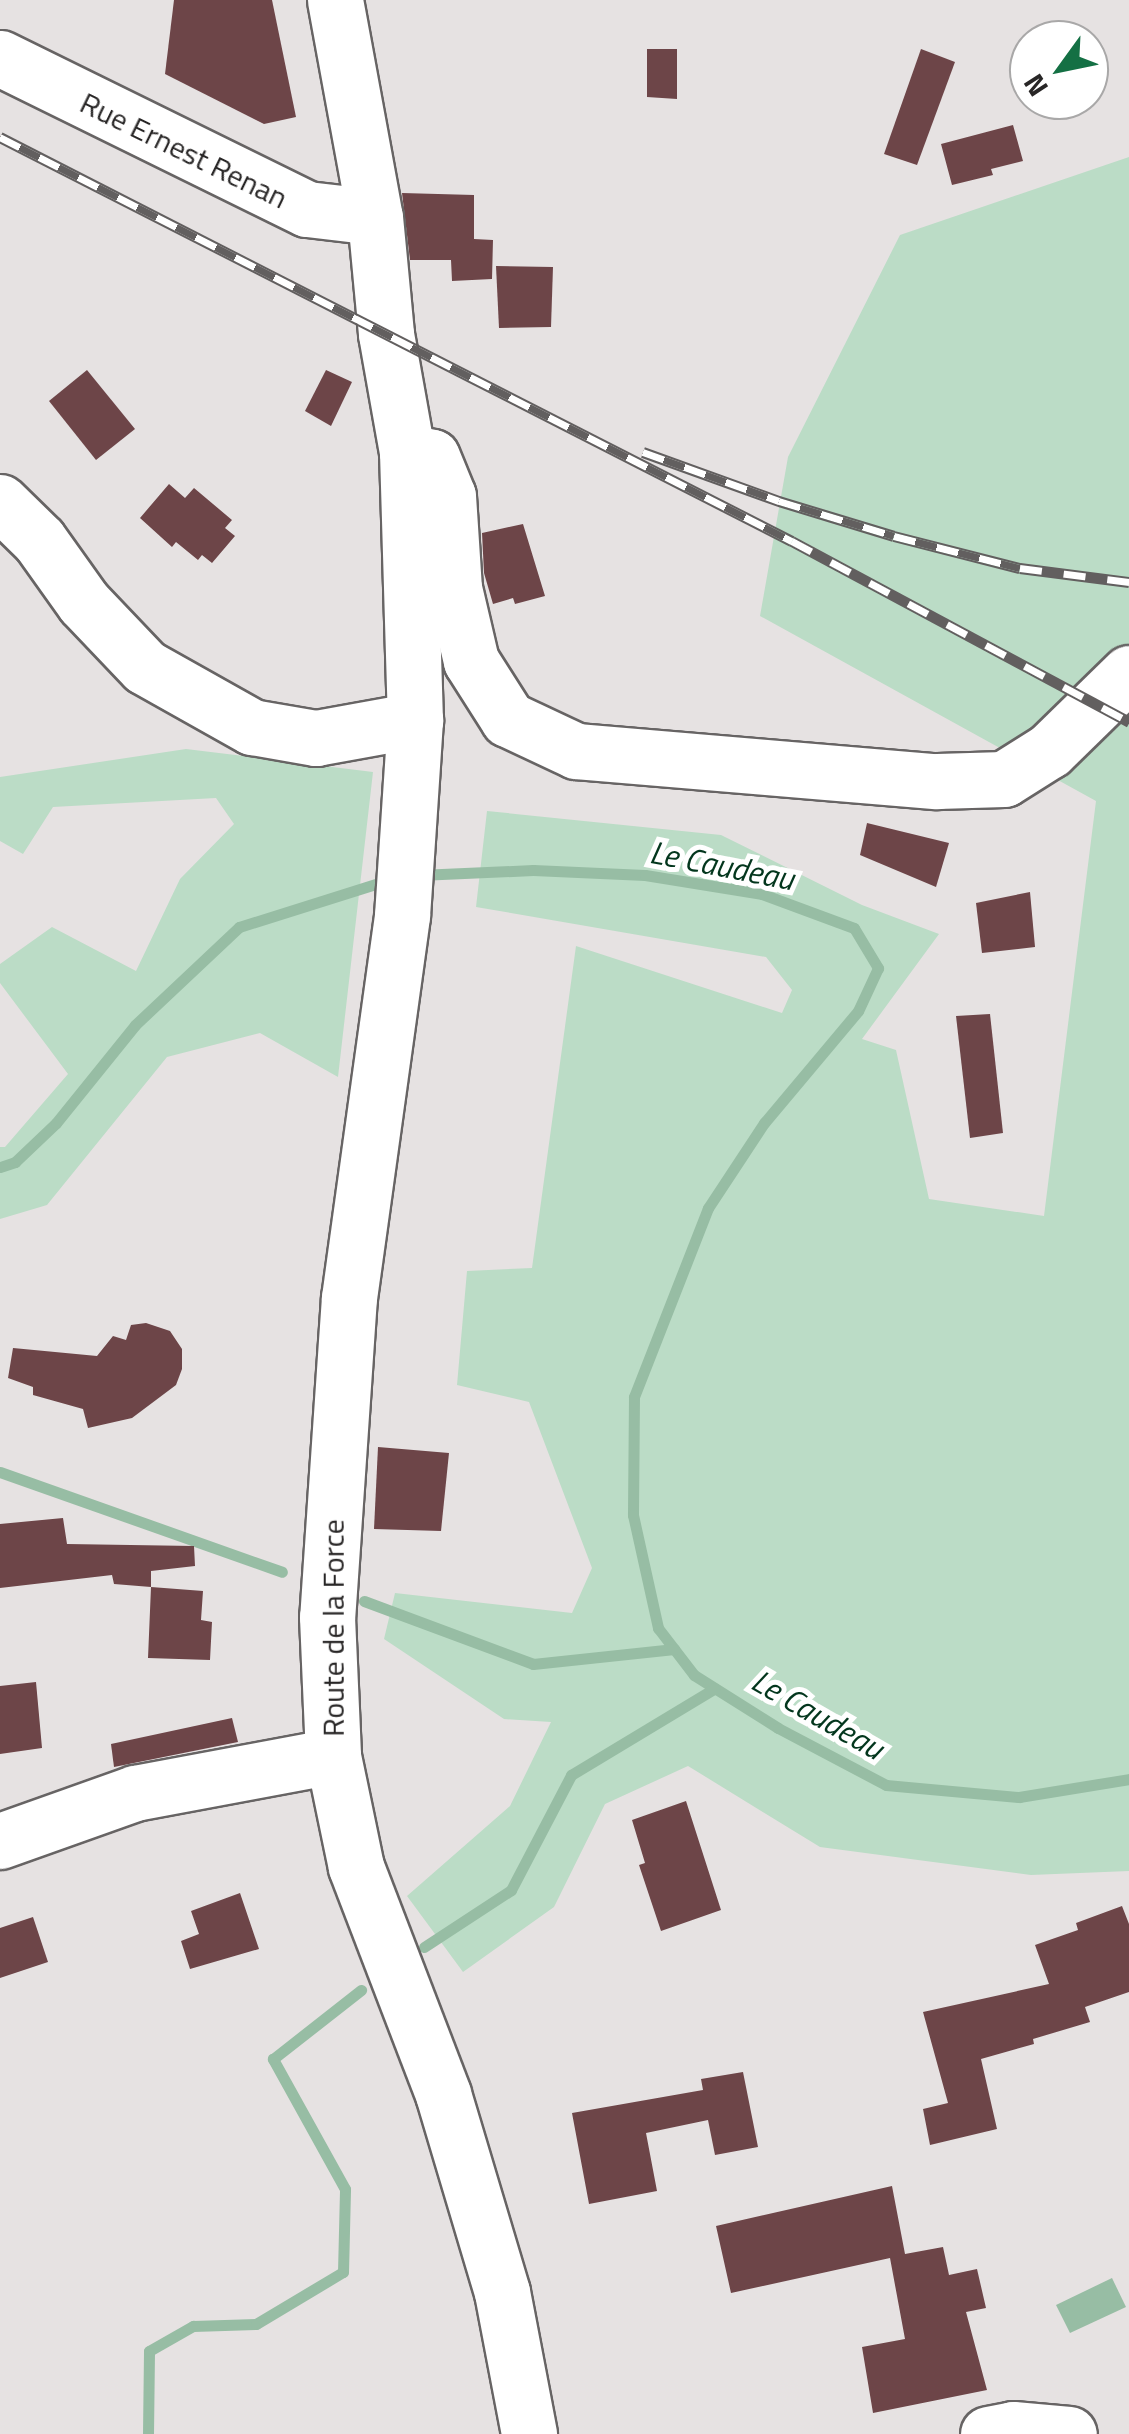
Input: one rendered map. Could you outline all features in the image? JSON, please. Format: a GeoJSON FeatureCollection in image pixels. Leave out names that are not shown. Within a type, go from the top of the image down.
{"type":"FeatureCollection","features":[{"type":"Feature","properties":{"kind":"street","name":"Route de la Force"},"geometry":{"type":"LineString","coordinates":[[335,0],[376,217],[386,334],[406,452],[415,720],[402,916],[349,1296],[327,1617],[333,1756],[356,1867],[443,2094],[502,2292],[528,2434]]}},
{"type":"Feature","properties":{"kind":"street","name":"Rue Ernest Renan"},"geometry":{"type":"LineString","coordinates":[[0,58],[307,209],[376,217]]}},
{"type":"Feature","properties":{"kind":"street"},"geometry":{"type":"LineString","coordinates":[[406,452],[432,458],[448,496],[454,588],[470,661],[508,719],[576,751],[937,782],[1004,779],[1050,750],[1129,673]]}},
{"type":"Feature","properties":{"kind":"street"},"geometry":{"type":"LineString","coordinates":[[0,502],[39,540],[84,603],[145,667],[252,727],[316,738],[415,720]]}},
{"type":"Feature","properties":{"kind":"street"},"geometry":{"type":"LineString","coordinates":[[0,1841],[134,1794],[333,1756]]}},
{"type":"Feature","properties":{"kind":"street"},"geometry":{"type":"LineString","coordinates":[[988,2434],[1013,2429],[1069,2434]]}},
{"type":"Feature","properties":{"kind":"shaded area"},"geometry":{"type":"Polygon","coordinates":[[[1129,157],[1129,1871],[1031,1875],[820,1847],[688,1766],[605,1804],[554,1907],[463,1972],[407,1896],[510,1806],[551,1722],[504,1719],[384,1639],[395,1593],[572,1613],[592,1568],[529,1402],[457,1385],[467,1271],[532,1268],[576,946],[782,1013],[792,990],[766,957],[476,907],[487,811],[721,835],[862,905],[939,934],[862,1039],[896,1050],[929,1199],[1044,1216],[1096,801],[760,616],[788,457],[900,235],[1129,157]]]}},
{"type":"Feature","properties":{"kind":"shaded area"},"geometry":{"type":"Polygon","coordinates":[[[186,749],[373,772],[338,1077],[260,1033],[167,1057],[47,1205],[0,1219],[0,1147],[5,1147],[68,1074],[0,983],[0,964],[52,927],[136,971],[180,879],[234,824],[216,798],[53,807],[23,854],[0,841],[0,777],[186,749]]]}},
{"type":"Feature","properties":{"kind":"shaded area"},"geometry":{"type":"Polygon","coordinates":[[[1112,2278],[1126,2307],[1070,2333],[1056,2305],[1112,2278]]]}},
{"type":"Feature","properties":{"kind":"building"},"geometry":{"type":"Polygon","coordinates":[[[174,0],[272,0],[296,117],[264,124],[165,74],[174,0]]]}},
{"type":"Feature","properties":{"kind":"building"},"geometry":{"type":"Polygon","coordinates":[[[647,49],[677,49],[677,99],[647,97],[647,49]]]}},
{"type":"Feature","properties":{"kind":"building"},"geometry":{"type":"Polygon","coordinates":[[[921,49],[955,62],[917,165],[884,154],[921,49]]]}},
{"type":"Feature","properties":{"kind":"building"},"geometry":{"type":"Polygon","coordinates":[[[1013,125],[1023,161],[991,169],[993,175],[952,185],[941,144],[1013,125]]]}},
{"type":"Feature","properties":{"kind":"building"},"geometry":{"type":"Polygon","coordinates":[[[402,193],[474,195],[474,239],[493,240],[492,279],[452,281],[451,260],[410,260],[402,193]]]}},
{"type":"Feature","properties":{"kind":"building"},"geometry":{"type":"Polygon","coordinates":[[[496,266],[553,267],[551,327],[499,328],[496,266]]]}},
{"type":"Feature","properties":{"kind":"building"},"geometry":{"type":"Polygon","coordinates":[[[87,370],[135,429],[96,460],[49,401],[87,370]]]}},
{"type":"Feature","properties":{"kind":"building"},"geometry":{"type":"Polygon","coordinates":[[[326,370],[352,382],[331,426],[305,411],[326,370]]]}},
{"type":"Feature","properties":{"kind":"building"},"geometry":{"type":"Polygon","coordinates":[[[169,484],[185,498],[194,488],[232,520],[225,528],[235,536],[212,563],[202,555],[198,560],[176,542],[172,547],[140,518],[169,484]]]}},
{"type":"Feature","properties":{"kind":"building"},"geometry":{"type":"Polygon","coordinates":[[[523,524],[545,596],[515,604],[513,598],[493,604],[484,573],[482,533],[523,524]]]}},
{"type":"Feature","properties":{"kind":"building"},"geometry":{"type":"Polygon","coordinates":[[[867,823],[949,843],[936,887],[860,855],[867,823]]]}},
{"type":"Feature","properties":{"kind":"building"},"geometry":{"type":"Polygon","coordinates":[[[1030,892],[1035,947],[982,953],[976,903],[1030,892]]]}},
{"type":"Feature","properties":{"kind":"building"},"geometry":{"type":"Polygon","coordinates":[[[990,1014],[1003,1133],[970,1138],[956,1016],[990,1014]]]}},
{"type":"Feature","properties":{"kind":"building"},"geometry":{"type":"Polygon","coordinates":[[[146,1323],[170,1331],[182,1349],[182,1369],[176,1385],[132,1418],[88,1428],[83,1409],[33,1395],[33,1387],[8,1378],[13,1348],[97,1356],[113,1336],[126,1340],[131,1325],[146,1323]]]}},
{"type":"Feature","properties":{"kind":"building"},"geometry":{"type":"Polygon","coordinates":[[[378,1447],[449,1453],[441,1531],[374,1529],[378,1447]]]}},
{"type":"Feature","properties":{"kind":"building"},"geometry":{"type":"Polygon","coordinates":[[[63,1518],[67,1544],[194,1546],[195,1566],[151,1571],[151,1587],[114,1584],[112,1575],[0,1588],[0,1524],[63,1518]]]}},
{"type":"Feature","properties":{"kind":"building"},"geometry":{"type":"Polygon","coordinates":[[[151,1587],[203,1591],[201,1620],[212,1622],[210,1660],[148,1658],[151,1587]]]}},
{"type":"Feature","properties":{"kind":"building"},"geometry":{"type":"Polygon","coordinates":[[[36,1682],[42,1748],[0,1754],[0,1686],[36,1682]]]}},
{"type":"Feature","properties":{"kind":"building"},"geometry":{"type":"Polygon","coordinates":[[[232,1718],[238,1742],[114,1767],[111,1744],[232,1718]]]}},
{"type":"Feature","properties":{"kind":"building"},"geometry":{"type":"Polygon","coordinates":[[[686,1801],[721,1910],[661,1931],[639,1865],[645,1863],[632,1820],[686,1801]]]}},
{"type":"Feature","properties":{"kind":"building"},"geometry":{"type":"Polygon","coordinates":[[[240,1893],[259,1949],[190,1969],[181,1941],[199,1934],[191,1911],[240,1893]]]}},
{"type":"Feature","properties":{"kind":"building"},"geometry":{"type":"Polygon","coordinates":[[[1122,1906],[1129,1924],[1129,1992],[1085,2007],[1090,2022],[981,2059],[997,2129],[930,2145],[923,2109],[948,2103],[923,2012],[1049,1984],[1035,1945],[1078,1930],[1076,1923],[1122,1906]]]}},
{"type":"Feature","properties":{"kind":"building"},"geometry":{"type":"Polygon","coordinates":[[[33,1917],[48,1962],[0,1978],[0,1928],[33,1917]]]}},
{"type":"Feature","properties":{"kind":"building"},"geometry":{"type":"Polygon","coordinates":[[[743,2072],[758,2147],[715,2155],[708,2120],[646,2133],[657,2191],[589,2204],[572,2113],[703,2090],[701,2079],[743,2072]]]}},
{"type":"Feature","properties":{"kind":"building"},"geometry":{"type":"Polygon","coordinates":[[[892,2186],[905,2254],[943,2247],[949,2275],[977,2269],[986,2308],[966,2312],[987,2390],[873,2413],[862,2347],[905,2339],[890,2258],[731,2293],[716,2226],[892,2186]]]}},
{"type":"Feature","properties":{"kind":"waterway","name":"Le Caudeau"},"geometry":{"type":"LineString","coordinates":[[419,875],[533,870],[645,875],[762,894],[854,928],[878,968],[858,1011],[764,1123],[708,1208],[634,1397],[633,1515],[658,1628],[694,1675],[778,1728],[886,1785],[1019,1797],[1129,1779]]}},
{"type":"Feature","properties":{"kind":"waterway","name":"Le Caudeau"},"geometry":{"type":"LineString","coordinates":[[0,1167],[15,1162],[56,1123],[135,1025],[239,927],[391,879]]}},
{"type":"Feature","properties":{"kind":"waterway","name":"Le Caudeau"},"geometry":{"type":"LineString","coordinates":[[0,1472],[282,1572]]}},
{"type":"Feature","properties":{"kind":"waterway","name":"Le Caudeau"},"geometry":{"type":"LineString","coordinates":[[364,1601],[533,1664],[674,1649]]}},
{"type":"Feature","properties":{"kind":"waterway"},"geometry":{"type":"LineString","coordinates":[[424,1947],[511,1890],[571,1775],[715,1688]]}},
{"type":"Feature","properties":{"kind":"waterway"},"geometry":{"type":"LineString","coordinates":[[148,2434],[149,2351],[193,2326],[256,2324],[343,2272],[345,2189],[273,2059],[361,1990]]}},
{"type":"Feature","properties":{"kind":"railway"},"geometry":{"type":"LineString","coordinates":[[0,137],[792,541],[1129,722]]}},
{"type":"Feature","properties":{"kind":"railway"},"geometry":{"type":"LineString","coordinates":[[643,452],[779,501],[894,536],[1020,568],[1129,582]]}}]}
